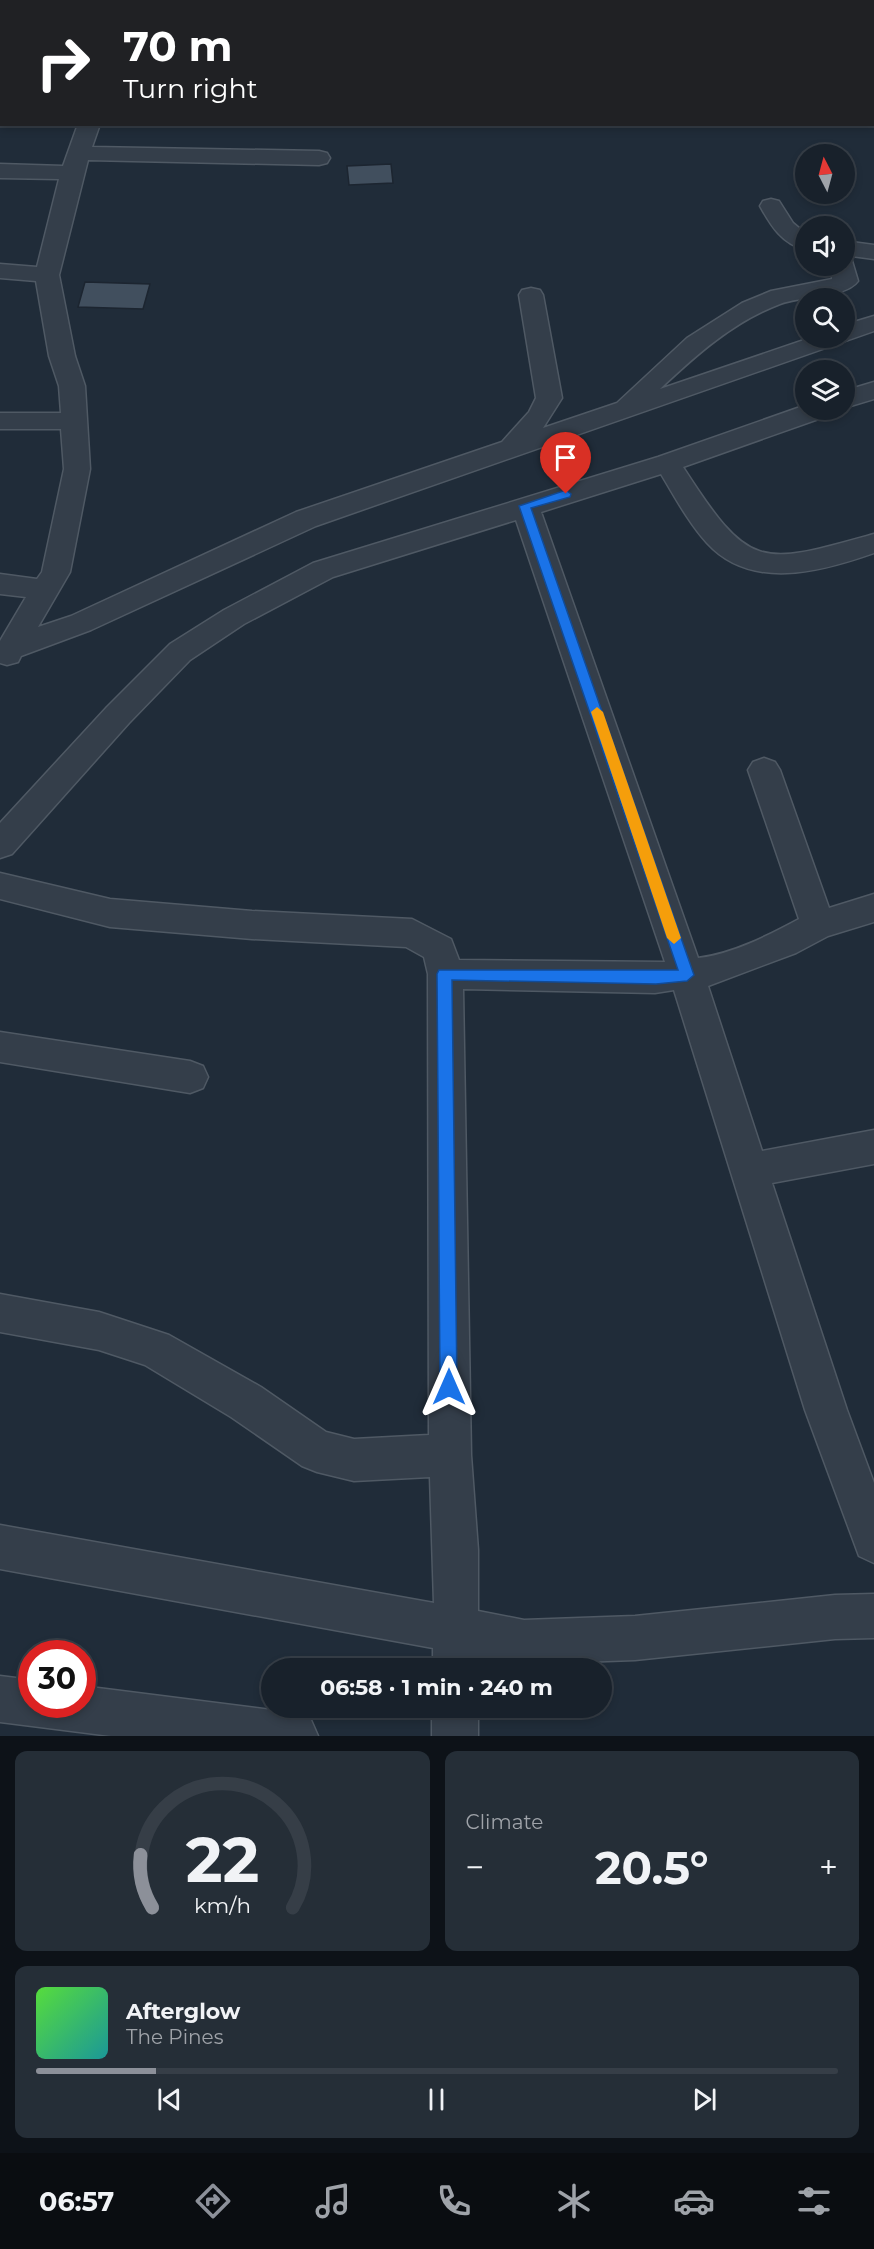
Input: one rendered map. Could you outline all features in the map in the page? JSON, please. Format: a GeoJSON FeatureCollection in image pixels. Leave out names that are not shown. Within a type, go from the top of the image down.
{"type":"FeatureCollection","features":[{"type":"Feature","properties":{"kind":"street"},"geometry":{"type":"LineString","coordinates":[[7,655],[56,572],[67,528],[77,469],[72,386],[62,356],[47,275],[87,126]]}},
{"type":"Feature","properties":{"kind":"street"},"geometry":{"type":"LineString","coordinates":[[0,171],[76,163],[319,159]]}},
{"type":"Feature","properties":{"kind":"street"},"geometry":{"type":"LineString","coordinates":[[771,206],[784,227],[795,238]]}},
{"type":"Feature","properties":{"kind":"street"},"geometry":{"type":"LineString","coordinates":[[855,249],[874,252]]}},
{"type":"Feature","properties":{"kind":"street"},"geometry":{"type":"LineString","coordinates":[[0,271],[47,275]]}},
{"type":"Feature","properties":{"kind":"street"},"geometry":{"type":"LineString","coordinates":[[622,411],[686,350],[722,324],[773,298],[840,284],[846,280],[847,276]]}},
{"type":"Feature","properties":{"kind":"street"},"geometry":{"type":"LineString","coordinates":[[511,448],[540,416],[549,398],[531,295]]}},
{"type":"Feature","properties":{"kind":"street"},"geometry":{"type":"LineString","coordinates":[[855,330],[874,323]]}},
{"type":"Feature","properties":{"kind":"street"},"geometry":{"type":"LineString","coordinates":[[7,655],[306,519],[804,348]]}},
{"type":"Feature","properties":{"kind":"street"},"geometry":{"type":"LineString","coordinates":[[855,396],[874,390]]}},
{"type":"Feature","properties":{"kind":"street"},"geometry":{"type":"LineString","coordinates":[[0,845],[118,715],[180,652],[234,617],[322,570],[667,463],[795,418]]}},
{"type":"Feature","properties":{"kind":"street"},"geometry":{"type":"LineString","coordinates":[[0,421],[75,421]]}},
{"type":"Feature","properties":{"kind":"street"},"geometry":{"type":"LineString","coordinates":[[667,463],[711,529],[738,554],[758,561],[793,564],[844,554],[874,543]]}},
{"type":"Feature","properties":{"kind":"street"},"geometry":{"type":"LineString","coordinates":[[525,506],[687,975],[826,1410],[874,1541]]}},
{"type":"Feature","properties":{"kind":"street"},"geometry":{"type":"LineString","coordinates":[[0,584],[45,590]]}},
{"type":"Feature","properties":{"kind":"street"},"geometry":{"type":"LineString","coordinates":[[764,770],[818,925]]}},
{"type":"Feature","properties":{"kind":"street"},"geometry":{"type":"LineString","coordinates":[[0,886],[110,913],[252,925],[412,933],[439,949],[444,974],[450,1455],[456,1550],[456,1650]]}},
{"type":"Feature","properties":{"kind":"street"},"geometry":{"type":"LineString","coordinates":[[444,974],[656,978],[687,975],[734,964],[784,943],[818,925],[874,908]]}},
{"type":"Feature","properties":{"kind":"street"},"geometry":{"type":"LineString","coordinates":[[0,1047],[190,1077]]}},
{"type":"Feature","properties":{"kind":"street"},"geometry":{"type":"LineString","coordinates":[[750,1170],[874,1147]]}},
{"type":"Feature","properties":{"kind":"street"},"geometry":{"type":"LineString","coordinates":[[0,1313],[99,1331],[155,1349],[246,1402],[317,1451],[354,1460],[450,1455]]}},
{"type":"Feature","properties":{"kind":"street"},"geometry":{"type":"LineString","coordinates":[[0,1547],[456,1650],[535,1641],[635,1638],[835,1617],[874,1616]]}},
{"type":"Feature","properties":{"kind":"street"},"geometry":{"type":"LineString","coordinates":[[0,1699],[18,1701]]}},
{"type":"Feature","properties":{"kind":"street"},"geometry":{"type":"LineString","coordinates":[[96,1711],[296,1736]]}},
{"type":"Feature","properties":{"kind":"street"},"geometry":{"type":"LineString","coordinates":[[455,1718],[455,1736]]}},
{"type":"Feature","properties":{"kind":"building"},"geometry":{"type":"Polygon","coordinates":[[[391,164],[393,183],[349,185],[347,166],[391,164]]]}},
{"type":"Feature","properties":{"kind":"building"},"geometry":{"type":"Polygon","coordinates":[[[85,282],[150,284],[143,309],[78,307],[85,282]]]}},
{"type":"Feature","properties":{"kind":"slow traffic"},"geometry":{"type":"LineString","coordinates":[[597,712],[674,938]]}},
{"type":"Feature","properties":{"kind":"route"},"geometry":{"type":"LineString","coordinates":[[449,1387],[444,974],[656,978],[687,975],[525,506],[566,494]]}}]}
